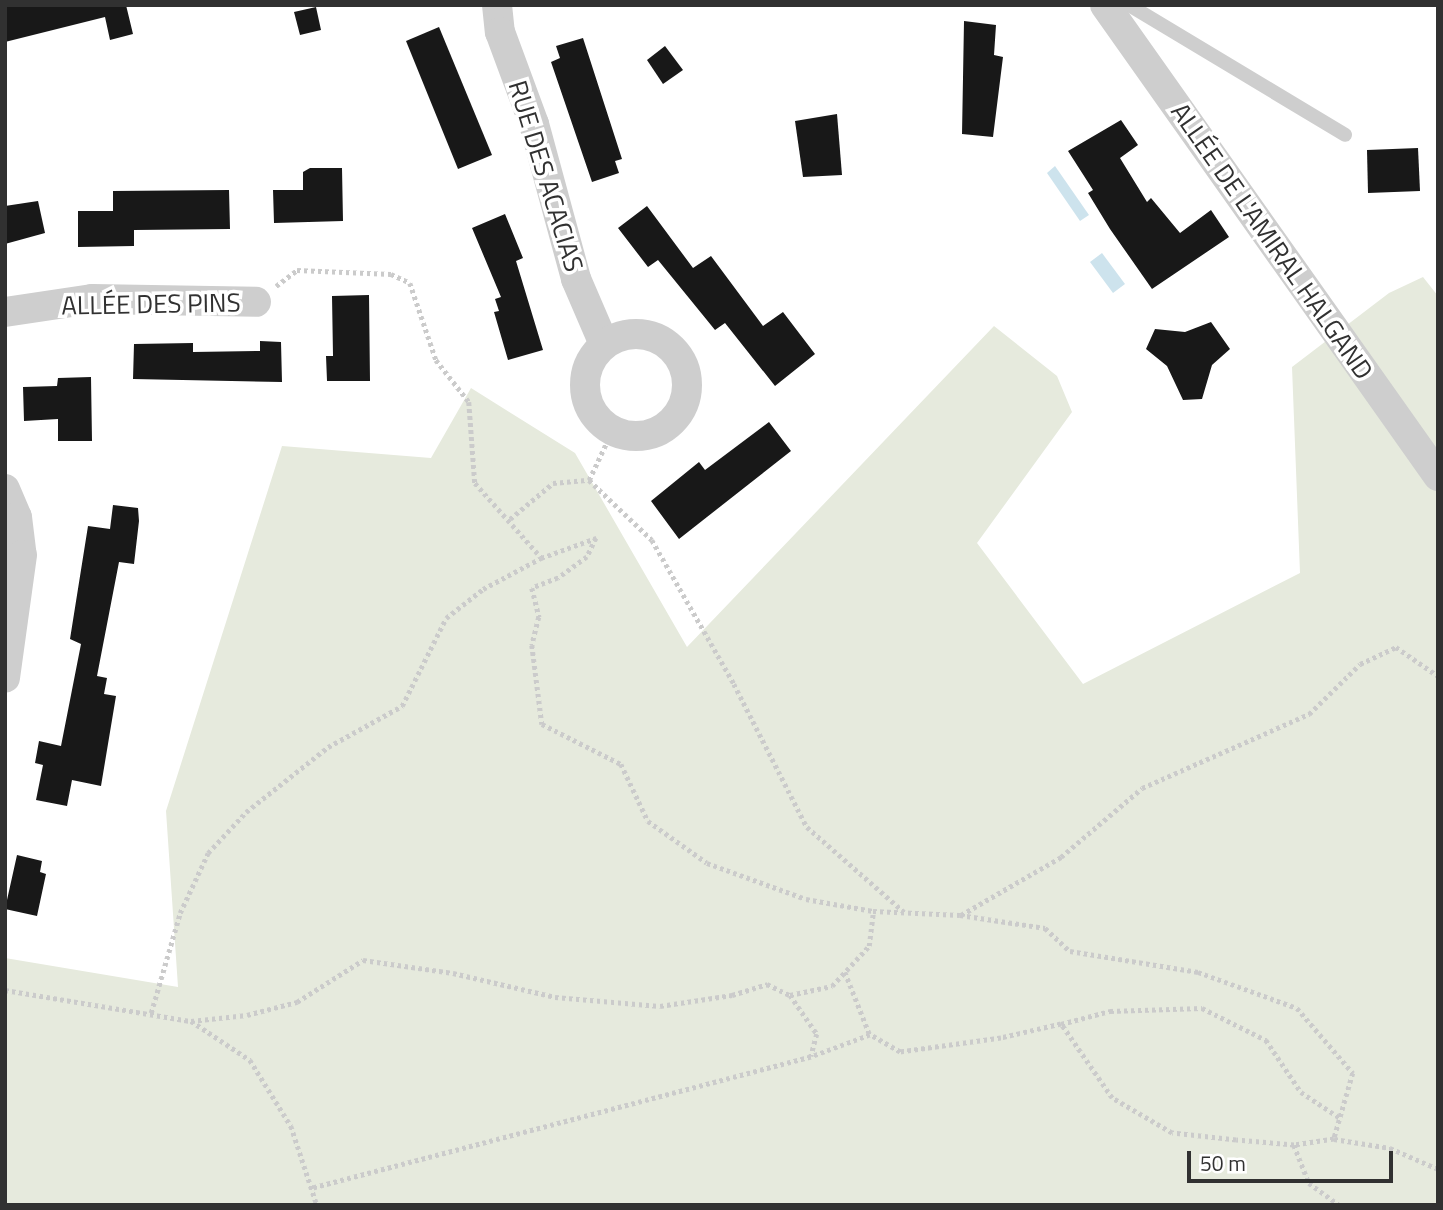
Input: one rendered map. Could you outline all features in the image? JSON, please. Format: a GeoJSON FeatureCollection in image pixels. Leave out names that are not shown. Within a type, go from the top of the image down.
{"type":"FeatureCollection","features":[{"type":"Feature","properties":{"kind":"street","name":"RUE DES ACACIAS"},"geometry":{"type":"LineString","coordinates":[[496,5],[500,32],[534,124],[576,279],[604,344]]}},
{"type":"Feature","properties":{"kind":"street","name":"ALLÉE DE L'AMIRAL HALGAND"},"geometry":{"type":"LineString","coordinates":[[1105,5],[1438,476]]}},
{"type":"Feature","properties":{"kind":"street","name":"ALLÉE DES PINS"},"geometry":{"type":"LineString","coordinates":[[5,312],[92,299],[256,302]]}},
{"type":"Feature","properties":{"kind":"street"},"geometry":{"type":"LineString","coordinates":[[636,333],[668,344],[683,364],[688,389],[680,413],[661,431],[645,436],[612,431],[589,407],[585,390],[586,373],[604,344],[636,333]]}},
{"type":"Feature","properties":{"kind":"street"},"geometry":{"type":"LineString","coordinates":[[5,489],[18,517],[22,555],[5,677]]}},
{"type":"Feature","properties":{"kind":"lane"},"geometry":{"type":"LineString","coordinates":[[1129,5],[1345,135]]}},
{"type":"Feature","properties":{"kind":"path"},"geometry":{"type":"LineString","coordinates":[[256,302],[297,270],[391,274],[410,283],[436,360],[469,402],[475,483],[510,519],[541,558]]}},
{"type":"Feature","properties":{"kind":"path"},"geometry":{"type":"LineString","coordinates":[[589,480],[612,431]]}},
{"type":"Feature","properties":{"kind":"path"},"geometry":{"type":"LineString","coordinates":[[510,519],[553,483],[589,480],[652,540],[734,684],[807,827],[905,913]]}},
{"type":"Feature","properties":{"kind":"path"},"geometry":{"type":"LineString","coordinates":[[151,1013],[180,913],[208,853],[246,812],[328,747],[402,706],[446,618],[482,589],[541,558],[596,538],[587,556],[558,578],[532,588],[539,617],[532,645],[542,724],[621,764],[648,821],[708,863],[806,899],[873,911],[960,915],[1045,928],[1070,951],[1198,972],[1297,1008],[1353,1073],[1335,1139]]}},
{"type":"Feature","properties":{"kind":"path"},"geometry":{"type":"LineString","coordinates":[[960,915],[1061,857],[1142,788],[1309,714],[1360,664],[1396,648],[1438,676]]}},
{"type":"Feature","properties":{"kind":"path"},"geometry":{"type":"LineString","coordinates":[[790,995],[832,986],[869,946],[873,911]]}},
{"type":"Feature","properties":{"kind":"path"},"geometry":{"type":"LineString","coordinates":[[5,990],[191,1021],[247,1015],[297,1002],[363,960],[453,973],[555,998],[647,1005],[732,995],[767,984],[790,995],[817,1034],[811,1057]]}},
{"type":"Feature","properties":{"kind":"path"},"geometry":{"type":"LineString","coordinates":[[845,972],[870,1035],[900,1052],[1001,1038],[1110,1011],[1202,1007],[1266,1041],[1301,1092],[1340,1118]]}},
{"type":"Feature","properties":{"kind":"path"},"geometry":{"type":"LineString","coordinates":[[191,1021],[250,1060],[290,1126],[317,1205]]}},
{"type":"Feature","properties":{"kind":"path"},"geometry":{"type":"LineString","coordinates":[[1061,1024],[1112,1098],[1172,1133],[1294,1144],[1335,1139],[1390,1148],[1438,1168]]}},
{"type":"Feature","properties":{"kind":"path"},"geometry":{"type":"LineString","coordinates":[[313,1188],[811,1057],[870,1035]]}},
{"type":"Feature","properties":{"kind":"path"},"geometry":{"type":"LineString","coordinates":[[1294,1144],[1308,1183],[1339,1205]]}},
{"type":"Feature","properties":{"kind":"shaded area"},"geometry":{"type":"Polygon","coordinates":[[[1423,277],[1438,296],[1438,1205],[5,1205],[5,958],[178,987],[166,811],[282,446],[431,458],[471,388],[575,453],[687,647],[994,326],[1057,376],[1072,412],[977,543],[1083,684],[1300,573],[1292,367],[1389,293],[1423,277]]]}},
{"type":"Feature","properties":{"kind":"water"},"geometry":{"type":"Polygon","coordinates":[[[1055,166],[1089,215],[1080,221],[1047,173],[1055,166]]]}},
{"type":"Feature","properties":{"kind":"water"},"geometry":{"type":"Polygon","coordinates":[[[1102,253],[1125,284],[1113,293],[1090,262],[1102,253]]]}},
{"type":"Feature","properties":{"kind":"building"},"geometry":{"type":"Polygon","coordinates":[[[5,5],[126,5],[133,34],[110,40],[105,17],[5,42],[5,5]]]}},
{"type":"Feature","properties":{"kind":"building"},"geometry":{"type":"Polygon","coordinates":[[[316,7],[321,30],[300,35],[294,12],[316,7]]]}},
{"type":"Feature","properties":{"kind":"building"},"geometry":{"type":"Polygon","coordinates":[[[964,21],[996,25],[994,55],[1003,57],[993,137],[962,134],[964,21]]]}},
{"type":"Feature","properties":{"kind":"building"},"geometry":{"type":"Polygon","coordinates":[[[439,27],[492,155],[458,169],[406,41],[439,27]]]}},
{"type":"Feature","properties":{"kind":"building"},"geometry":{"type":"Polygon","coordinates":[[[583,38],[622,159],[615,161],[619,173],[592,182],[551,62],[560,58],[556,46],[583,38]]]}},
{"type":"Feature","properties":{"kind":"building"},"geometry":{"type":"Polygon","coordinates":[[[665,46],[683,70],[663,84],[647,60],[665,46]]]}},
{"type":"Feature","properties":{"kind":"building"},"geometry":{"type":"Polygon","coordinates":[[[837,114],[842,175],[803,177],[795,121],[837,114]]]}},
{"type":"Feature","properties":{"kind":"building"},"geometry":{"type":"Polygon","coordinates":[[[1121,120],[1138,145],[1120,158],[1147,202],[1151,198],[1180,233],[1211,210],[1229,237],[1152,289],[1088,193],[1093,190],[1068,151],[1121,120]]]}},
{"type":"Feature","properties":{"kind":"building"},"geometry":{"type":"Polygon","coordinates":[[[1418,148],[1420,191],[1368,193],[1367,150],[1418,148]]]}},
{"type":"Feature","properties":{"kind":"building"},"geometry":{"type":"Polygon","coordinates":[[[310,168],[342,168],[343,221],[274,223],[273,190],[303,190],[303,172],[310,168]]]}},
{"type":"Feature","properties":{"kind":"building"},"geometry":{"type":"Polygon","coordinates":[[[229,190],[230,229],[134,230],[134,246],[78,247],[78,211],[113,211],[113,191],[229,190]]]}},
{"type":"Feature","properties":{"kind":"building"},"geometry":{"type":"Polygon","coordinates":[[[38,201],[45,233],[5,244],[5,206],[38,201]]]}},
{"type":"Feature","properties":{"kind":"building"},"geometry":{"type":"Polygon","coordinates":[[[647,206],[693,268],[711,256],[763,326],[783,312],[815,354],[775,386],[725,323],[715,330],[658,260],[648,267],[618,228],[647,206]]]}},
{"type":"Feature","properties":{"kind":"building"},"geometry":{"type":"Polygon","coordinates":[[[505,214],[523,258],[516,261],[543,350],[508,360],[494,312],[499,311],[495,299],[501,297],[472,228],[505,214]]]}},
{"type":"Feature","properties":{"kind":"building"},"geometry":{"type":"Polygon","coordinates":[[[369,295],[370,381],[327,381],[326,356],[333,356],[332,296],[369,295]]]}},
{"type":"Feature","properties":{"kind":"building"},"geometry":{"type":"Polygon","coordinates":[[[1211,322],[1230,349],[1212,365],[1202,399],[1183,400],[1167,366],[1146,349],[1155,329],[1185,332],[1211,322]]]}},
{"type":"Feature","properties":{"kind":"building"},"geometry":{"type":"Polygon","coordinates":[[[260,341],[281,342],[282,382],[133,379],[134,344],[193,343],[193,352],[260,351],[260,341]]]}},
{"type":"Feature","properties":{"kind":"building"},"geometry":{"type":"Polygon","coordinates":[[[91,377],[92,441],[58,441],[58,419],[24,421],[23,387],[57,386],[58,378],[91,377]]]}},
{"type":"Feature","properties":{"kind":"building"},"geometry":{"type":"Polygon","coordinates":[[[769,422],[791,451],[679,539],[651,501],[699,462],[705,470],[769,422]]]}},
{"type":"Feature","properties":{"kind":"building"},"geometry":{"type":"Polygon","coordinates":[[[113,505],[138,508],[139,521],[134,564],[119,562],[97,676],[107,678],[104,694],[116,696],[101,786],[72,780],[67,806],[36,800],[43,765],[35,763],[39,741],[61,746],[81,644],[70,639],[88,526],[110,529],[113,505]]]}},
{"type":"Feature","properties":{"kind":"building"},"geometry":{"type":"Polygon","coordinates":[[[17,855],[42,861],[40,872],[46,874],[37,916],[5,909],[17,855]]]}}]}
